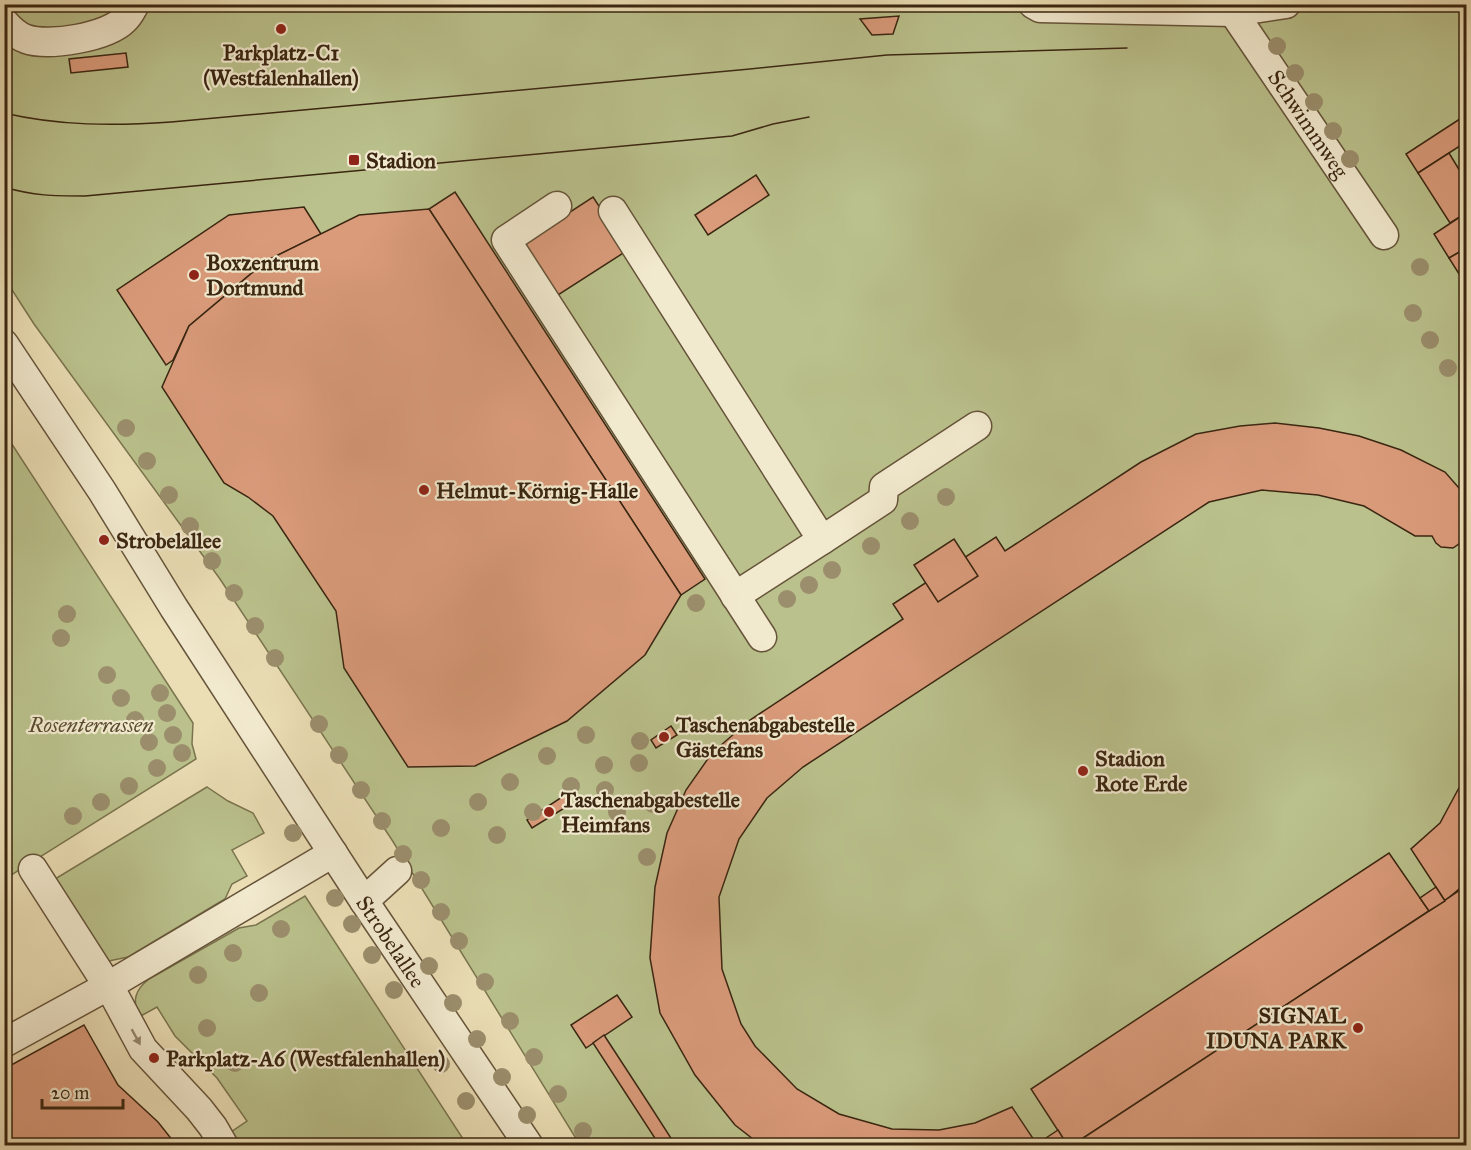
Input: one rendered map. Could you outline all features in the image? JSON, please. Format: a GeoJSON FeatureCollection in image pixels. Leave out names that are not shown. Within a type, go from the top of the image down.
{"type":"FeatureCollection","features":[{"type":"Feature","properties":{"kind":"street"},"geometry":{"type":"LineString","coordinates":[[4,22],[10,29],[25,38],[42,42],[82,38],[104,32],[124,21],[135,4]]}},
{"type":"Feature","properties":{"kind":"street"},"geometry":{"type":"LineString","coordinates":[[1033,4],[1040,8],[1233,12],[1286,4]]}},
{"type":"Feature","properties":{"kind":"street","name":"Schwimmweg"},"geometry":{"type":"LineString","coordinates":[[1233,12],[1384,235]]}},
{"type":"Feature","properties":{"kind":"street"},"geometry":{"type":"LineString","coordinates":[[557,206],[506,240],[762,637]]}},
{"type":"Feature","properties":{"kind":"street"},"geometry":{"type":"LineString","coordinates":[[613,211],[822,540]]}},
{"type":"Feature","properties":{"kind":"street","name":"Strobelallee"},"geometry":{"type":"LineString","coordinates":[[4,344],[102,491],[168,598],[333,853],[529,1146]]}},
{"type":"Feature","properties":{"kind":"street"},"geometry":{"type":"LineString","coordinates":[[735,596],[883,500],[884,487],[976,426]]}},
{"type":"Feature","properties":{"kind":"street"},"geometry":{"type":"LineString","coordinates":[[4,1043],[108,986],[333,853]]}},
{"type":"Feature","properties":{"kind":"street"},"geometry":{"type":"LineString","coordinates":[[33,868],[108,986],[143,1049],[199,1109],[224,1146]]}},
{"type":"Feature","properties":{"kind":"street"},"geometry":{"type":"LineString","coordinates":[[364,900],[397,871]]}},
{"type":"Feature","properties":{"kind":"green space"},"geometry":{"type":"Polygon","coordinates":[[[4,5],[1466,5],[1466,1145],[580,1145],[392,840],[220,579],[34,324],[5,279],[4,5]]]}},
{"type":"Feature","properties":{"kind":"green space","name":"Rosenterrassen"},"geometry":{"type":"Polygon","coordinates":[[[4,432],[193,723],[192,744],[196,759],[5,879],[4,432]]]}},
{"type":"Feature","properties":{"kind":"green space"},"geometry":{"type":"Polygon","coordinates":[[[207,787],[228,801],[253,813],[264,833],[232,850],[247,876],[232,884],[225,899],[128,957],[104,962],[50,882],[207,787]]]}},
{"type":"Feature","properties":{"kind":"green space"},"geometry":{"type":"Polygon","coordinates":[[[305,896],[467,1145],[239,1145],[231,1132],[247,1121],[217,1078],[175,1036],[157,1007],[139,1017],[136,996],[149,979],[239,928],[256,925],[305,896]]]}},
{"type":"Feature","properties":{"kind":"building"},"geometry":{"type":"Polygon","coordinates":[[[899,16],[893,34],[872,35],[860,19],[899,16]]]}},
{"type":"Feature","properties":{"kind":"building"},"geometry":{"type":"Polygon","coordinates":[[[126,53],[128,67],[71,73],[69,59],[126,53]]]}},
{"type":"Feature","properties":{"kind":"building"},"geometry":{"type":"Polygon","coordinates":[[[1466,115],[1466,142],[1418,173],[1406,154],[1466,115]]]}},
{"type":"Feature","properties":{"kind":"building"},"geometry":{"type":"Polygon","coordinates":[[[1449,153],[1466,181],[1466,213],[1450,223],[1418,173],[1449,153]]]}},
{"type":"Feature","properties":{"kind":"building"},"geometry":{"type":"Polygon","coordinates":[[[756,175],[769,195],[708,235],[695,215],[756,175]]]}},
{"type":"Feature","properties":{"kind":"building"},"geometry":{"type":"Polygon","coordinates":[[[455,192],[705,579],[681,595],[429,209],[455,192]]]}},
{"type":"Feature","properties":{"kind":"building"},"geometry":{"type":"Polygon","coordinates":[[[593,197],[628,250],[558,295],[524,242],[593,197]]]}},
{"type":"Feature","properties":{"kind":"building","name":"Boxzentrum Dortmund"},"geometry":{"type":"Polygon","coordinates":[[[304,207],[321,234],[266,261],[189,326],[173,360],[166,365],[117,290],[229,215],[304,207]]]}},
{"type":"Feature","properties":{"kind":"building","name":"Helmut-Körnig-Halle"},"geometry":{"type":"Polygon","coordinates":[[[429,209],[681,595],[645,655],[567,721],[475,766],[408,767],[344,668],[336,611],[273,516],[224,483],[162,387],[189,326],[266,261],[359,215],[429,209]]]}},
{"type":"Feature","properties":{"kind":"building"},"geometry":{"type":"Polygon","coordinates":[[[1466,213],[1466,248],[1449,258],[1434,234],[1466,213]]]}},
{"type":"Feature","properties":{"kind":"building"},"geometry":{"type":"Polygon","coordinates":[[[1465,249],[1466,252],[1466,285],[1449,258],[1465,249]]]}},
{"type":"Feature","properties":{"kind":"building"},"geometry":{"type":"Polygon","coordinates":[[[1275,423],[1359,436],[1401,450],[1445,472],[1466,496],[1466,539],[1453,548],[1441,547],[1432,536],[1415,536],[1364,506],[1318,495],[1262,490],[1209,502],[803,767],[767,798],[739,839],[719,897],[722,969],[741,1024],[755,1046],[797,1089],[839,1114],[892,1129],[939,1130],[975,1123],[1012,1107],[1038,1146],[762,1146],[735,1125],[695,1075],[660,1013],[650,958],[655,887],[667,833],[686,790],[712,753],[750,720],[903,619],[893,604],[996,537],[1005,551],[1141,462],[1196,434],[1240,426],[1275,423]]]}},
{"type":"Feature","properties":{"kind":"building"},"geometry":{"type":"Polygon","coordinates":[[[954,539],[978,576],[938,602],[914,565],[954,539]]]}},
{"type":"Feature","properties":{"kind":"building","name":"Taschenabgabestelle Gästefans"},"geometry":{"type":"Polygon","coordinates":[[[671,726],[677,735],[656,748],[651,740],[671,726]]]}},
{"type":"Feature","properties":{"kind":"building"},"geometry":{"type":"Polygon","coordinates":[[[1466,770],[1466,883],[1445,901],[1411,849],[1440,823],[1466,770]]]}},
{"type":"Feature","properties":{"kind":"building","name":"Taschenabgabestelle Heimfans"},"geometry":{"type":"Polygon","coordinates":[[[565,795],[571,804],[532,828],[527,820],[565,795]]]}},
{"type":"Feature","properties":{"kind":"building"},"geometry":{"type":"Polygon","coordinates":[[[1389,853],[1429,911],[1068,1146],[1031,1089],[1389,853]]]}},
{"type":"Feature","properties":{"kind":"building","name":"SIGNAL IDUNA PARK"},"geometry":{"type":"Polygon","coordinates":[[[1466,886],[1466,1146],[1071,1146],[1429,911],[1466,886]]]}},
{"type":"Feature","properties":{"kind":"building"},"geometry":{"type":"Polygon","coordinates":[[[1436,887],[1445,901],[1429,911],[1420,898],[1436,887]]]}},
{"type":"Feature","properties":{"kind":"building"},"geometry":{"type":"Polygon","coordinates":[[[617,995],[632,1017],[586,1048],[571,1025],[617,995]]]}},
{"type":"Feature","properties":{"kind":"building"},"geometry":{"type":"Polygon","coordinates":[[[84,1025],[118,1085],[158,1122],[177,1146],[4,1146],[4,1069],[84,1025]]]}},
{"type":"Feature","properties":{"kind":"building"},"geometry":{"type":"Polygon","coordinates":[[[604,1035],[676,1146],[660,1146],[593,1043],[604,1035]]]}},
{"type":"Feature","properties":{"kind":"building"},"geometry":{"type":"Polygon","coordinates":[[[1058,1130],[1068,1146],[1038,1146],[1037,1144],[1058,1130]]]}},
{"type":"Feature","properties":{"kind":"tram line"},"geometry":{"type":"LineString","coordinates":[[4,113],[66,123],[171,122],[887,55],[1127,48]]}},
{"type":"Feature","properties":{"kind":"tram line"},"geometry":{"type":"LineString","coordinates":[[4,187],[44,195],[85,196],[732,136],[773,124],[809,117]]}},
{"type":"Feature","properties":{"kind":"place","name":"Parkplatz-C1 (Westfalenhallen)"},"geometry":{"type":"Point","coordinates":[281,29]}},
{"type":"Feature","properties":{"kind":"place","name":"Stadion"},"geometry":{"type":"Point","coordinates":[354,160]}},
{"type":"Feature","properties":{"kind":"place","name":"Boxzentrum Dortmund"},"geometry":{"type":"Point","coordinates":[194,275]}},
{"type":"Feature","properties":{"kind":"place","name":"Helmut-Körnig-Halle"},"geometry":{"type":"Point","coordinates":[424,490]}},
{"type":"Feature","properties":{"kind":"place","name":"Strobelallee"},"geometry":{"type":"Point","coordinates":[104,540]}},
{"type":"Feature","properties":{"kind":"place","name":"Taschenabgabestelle Gästefans"},"geometry":{"type":"Point","coordinates":[664,737]}},
{"type":"Feature","properties":{"kind":"place","name":"Stadion Rote Erde"},"geometry":{"type":"Point","coordinates":[1083,771]}},
{"type":"Feature","properties":{"kind":"place","name":"Taschenabgabestelle Heimfans"},"geometry":{"type":"Point","coordinates":[549,812]}},
{"type":"Feature","properties":{"kind":"place","name":"SIGNAL IDUNA PARK"},"geometry":{"type":"Point","coordinates":[1358,1028]}},
{"type":"Feature","properties":{"kind":"place","name":"Parkplatz-A6 (Westfalenhallen)"},"geometry":{"type":"Point","coordinates":[154,1058]}}]}
